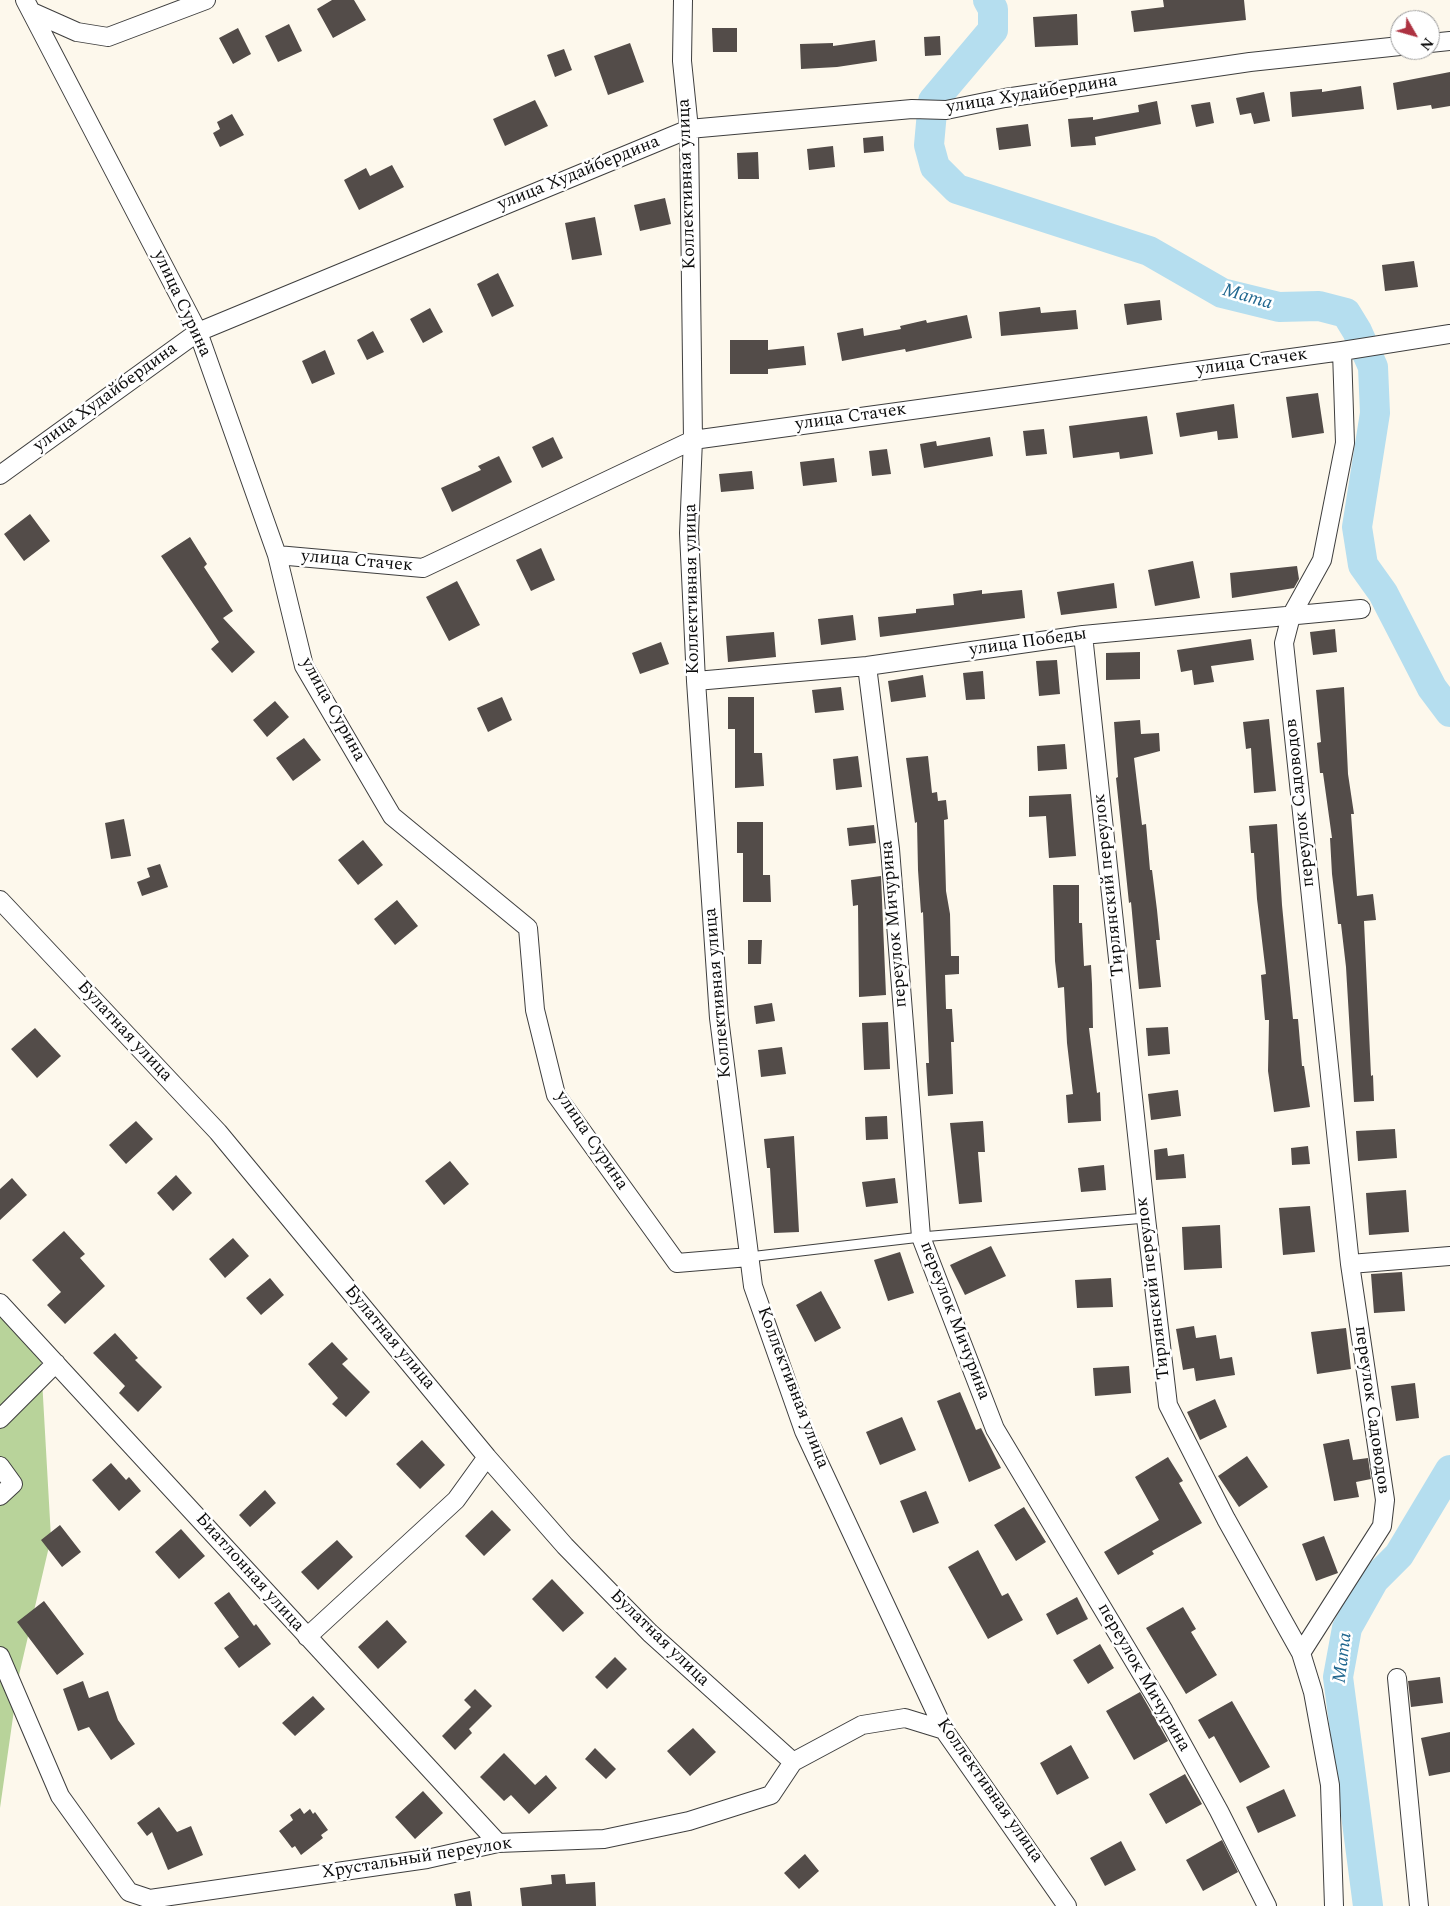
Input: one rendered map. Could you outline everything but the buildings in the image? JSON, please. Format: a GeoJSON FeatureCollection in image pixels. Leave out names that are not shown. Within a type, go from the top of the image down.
{"type":"FeatureCollection","features":[{"type":"Feature","properties":{"kind":"street"},"geometry":{"type":"LineString","coordinates":[[29,6],[77,32],[108,38],[206,0]]}},
{"type":"Feature","properties":{"kind":"street","name":"Коллективная улица"},"geometry":{"type":"LineString","coordinates":[[683,0],[682,62],[689,128],[693,440],[689,533],[696,680],[719,1018],[753,1286],[804,1431],[944,1730],[1067,1906]]}},
{"type":"Feature","properties":{"kind":"street","name":"улица Сурина"},"geometry":{"type":"LineString","coordinates":[[29,6],[198,332],[277,555],[304,666],[392,816],[528,928],[535,1010],[556,1095],[677,1263],[749,1257]]}},
{"type":"Feature","properties":{"kind":"street","name":"улица Худайбердина"},"geometry":{"type":"LineString","coordinates":[[0,475],[198,332],[689,128],[912,108],[946,110],[1006,98],[1250,62],[1390,47]]}},
{"type":"Feature","properties":{"kind":"street","name":"улица Стачек"},"geometry":{"type":"LineString","coordinates":[[277,555],[423,568],[693,440],[1342,351],[1385,342],[1450,334]]}},
{"type":"Feature","properties":{"kind":"street","name":"переулок Садоводов"},"geometry":{"type":"LineString","coordinates":[[1301,1653],[1382,1526],[1386,1500],[1350,1264],[1284,643],[1291,616],[1322,560],[1346,443],[1342,351]]}},
{"type":"Feature","properties":{"kind":"street","name":"улица Победы"},"geometry":{"type":"LineString","coordinates":[[696,680],[867,666],[1083,635],[1361,609]]}},
{"type":"Feature","properties":{"kind":"street","name":"Тирлянский переулок"},"geometry":{"type":"LineString","coordinates":[[1083,635],[1168,1405],[1226,1519],[1301,1653],[1313,1692],[1330,1785],[1334,1906]]}},
{"type":"Feature","properties":{"kind":"street","name":"переулок Мичурина"},"geometry":{"type":"LineString","coordinates":[[867,666],[890,849],[921,1237],[994,1429],[1164,1711],[1220,1811],[1267,1906]]}},
{"type":"Feature","properties":{"kind":"street","name":"Булатная улица"},"geometry":{"type":"LineString","coordinates":[[0,900],[218,1132],[487,1457],[565,1546],[650,1633],[793,1762]]}},
{"type":"Feature","properties":{"kind":"street"},"geometry":{"type":"LineString","coordinates":[[1350,1264],[1450,1256]]}},
{"type":"Feature","properties":{"kind":"street","name":"Биатлонная улица"},"geometry":{"type":"LineString","coordinates":[[0,1303],[498,1844]]}},
{"type":"Feature","properties":{"kind":"street"},"geometry":{"type":"LineString","coordinates":[[0,1419],[56,1363]]}},
{"type":"Feature","properties":{"kind":"street"},"geometry":{"type":"LineString","coordinates":[[307,1637],[456,1500],[487,1457]]}},
{"type":"Feature","properties":{"kind":"street"},"geometry":{"type":"LineString","coordinates":[[0,1466],[13,1484],[0,1496]]}},
{"type":"Feature","properties":{"kind":"street","name":"Хрустальный переулок"},"geometry":{"type":"LineString","coordinates":[[0,1656],[60,1796],[129,1892],[150,1899],[427,1859],[498,1844],[604,1839],[690,1821],[771,1795],[793,1762],[862,1725],[905,1718],[944,1730]]}},
{"type":"Feature","properties":{"kind":"street"},"geometry":{"type":"LineString","coordinates":[[1398,1678],[1419,1906]]}},
{"type":"Feature","properties":{"kind":"lane"},"geometry":{"type":"LineString","coordinates":[[749,1257],[921,1237],[1146,1218]]}},
{"type":"Feature","properties":{"kind":"green space"},"geometry":{"type":"Polygon","coordinates":[[[0,1294],[4,1294],[40,1344],[51,1538],[19,1675],[0,1808],[0,1294]]]}},
{"type":"Feature","properties":{"kind":"waterway","name":"Мата"},"geometry":{"type":"LineString","coordinates":[[988,0],[993,9],[993,30],[933,101],[929,145],[935,167],[957,189],[1149,251],[1222,293],[1279,307],[1319,306],[1346,313],[1357,331],[1373,367],[1375,413],[1357,527],[1363,565],[1383,593],[1432,688],[1450,712]]}},
{"type":"Feature","properties":{"kind":"waterway","name":"Мата"},"geometry":{"type":"LineString","coordinates":[[1368,1906],[1338,1677],[1347,1628],[1374,1580],[1399,1555],[1450,1470]]}}]}
